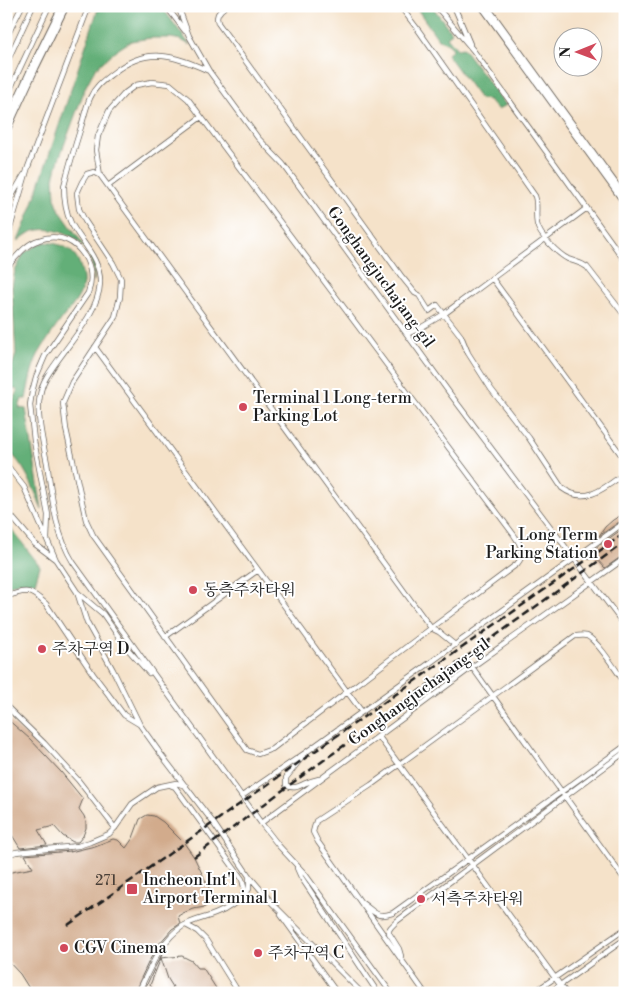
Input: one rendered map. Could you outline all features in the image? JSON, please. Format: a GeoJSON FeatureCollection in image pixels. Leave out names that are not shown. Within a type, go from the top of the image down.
{"type":"FeatureCollection","features":[{"type":"Feature","properties":{"kind":"street"},"geometry":{"type":"LineString","coordinates":[[6,128],[64,6]]}},
{"type":"Feature","properties":{"kind":"street"},"geometry":{"type":"LineString","coordinates":[[484,6],[625,200]]}},
{"type":"Feature","properties":{"kind":"lane"},"geometry":{"type":"LineString","coordinates":[[6,38],[22,6]]}},
{"type":"Feature","properties":{"kind":"lane"},"geometry":{"type":"LineString","coordinates":[[6,64],[33,6]]}},
{"type":"Feature","properties":{"kind":"lane"},"geometry":{"type":"LineString","coordinates":[[6,98],[49,6]]}},
{"type":"Feature","properties":{"kind":"lane"},"geometry":{"type":"LineString","coordinates":[[6,242],[28,167],[89,6]]}},
{"type":"Feature","properties":{"kind":"lane"},"geometry":{"type":"LineString","coordinates":[[166,6],[189,36]]}},
{"type":"Feature","properties":{"kind":"lane","name":"Gonghangjuchajang-gil"},"geometry":{"type":"LineString","coordinates":[[178,6],[189,36],[209,71],[258,138],[283,164],[625,626]]}},
{"type":"Feature","properties":{"kind":"lane"},"geometry":{"type":"LineString","coordinates":[[226,6],[220,10],[217,18],[218,23],[230,41],[402,277],[415,293],[419,295],[430,311],[438,305],[461,336],[468,353],[491,388],[529,438],[562,488],[574,494],[593,494],[625,473]]}},
{"type":"Feature","properties":{"kind":"lane"},"geometry":{"type":"LineString","coordinates":[[400,6],[535,196],[537,224],[545,239],[568,259],[580,262],[586,267],[625,316]]}},
{"type":"Feature","properties":{"kind":"lane"},"geometry":{"type":"LineString","coordinates":[[436,6],[472,50],[625,261]]}},
{"type":"Feature","properties":{"kind":"lane"},"geometry":{"type":"LineString","coordinates":[[454,6],[472,50]]}},
{"type":"Feature","properties":{"kind":"lane"},"geometry":{"type":"LineString","coordinates":[[209,71],[186,61],[165,56],[136,59],[123,65],[99,83],[90,97],[66,178],[64,200],[67,214],[100,272],[100,284],[98,301],[45,379],[40,398],[39,415],[53,503],[60,535],[66,551],[73,562],[261,823],[305,874],[391,993]]}},
{"type":"Feature","properties":{"kind":"lane"},"geometry":{"type":"LineString","coordinates":[[100,175],[94,172],[87,174],[82,182],[77,193],[79,209],[121,279],[120,298],[115,317],[72,382],[63,402],[66,429],[86,520],[93,534],[165,637],[247,750],[258,754],[272,749],[431,628],[517,564],[522,558],[523,552],[509,528],[188,99],[170,84],[152,82],[136,86],[125,93],[110,110],[98,136],[96,150],[100,175],[431,628],[455,645]]}},
{"type":"Feature","properties":{"kind":"lane"},"geometry":{"type":"LineString","coordinates":[[108,186],[202,117]]}},
{"type":"Feature","properties":{"kind":"lane"},"geometry":{"type":"LineString","coordinates":[[6,206],[28,167]]}},
{"type":"Feature","properties":{"kind":"lane"},"geometry":{"type":"LineString","coordinates":[[407,334],[444,314],[587,208]]}},
{"type":"Feature","properties":{"kind":"lane"},"geometry":{"type":"LineString","coordinates":[[6,268],[30,244],[43,238],[53,238],[67,241],[76,246],[87,260],[90,269],[91,282],[88,293],[45,356],[36,377],[30,399],[34,441],[48,515],[47,539]]}},
{"type":"Feature","properties":{"kind":"lane"},"geometry":{"type":"LineString","coordinates":[[492,278],[625,460]]}},
{"type":"Feature","properties":{"kind":"lane"},"geometry":{"type":"LineString","coordinates":[[95,347],[362,712]]}},
{"type":"Feature","properties":{"kind":"lane"},"geometry":{"type":"LineString","coordinates":[[6,464],[24,487],[56,560],[77,592],[87,623],[140,725],[212,821],[249,876],[273,904],[362,993]]}},
{"type":"Feature","properties":{"kind":"lane"},"geometry":{"type":"LineString","coordinates":[[6,510],[35,544],[56,560]]}},
{"type":"Feature","properties":{"kind":"lane","name":"Gonghangjuchajang-gil"},"geometry":{"type":"LineString","coordinates":[[242,796],[306,753],[625,522]]}},
{"type":"Feature","properties":{"kind":"lane","name":"Gonghangjuchajang-gil"},"geometry":{"type":"LineString","coordinates":[[261,823],[472,667],[625,558]]}},
{"type":"Feature","properties":{"kind":"lane"},"geometry":{"type":"LineString","coordinates":[[165,637],[258,570]]}},
{"type":"Feature","properties":{"kind":"lane"},"geometry":{"type":"LineString","coordinates":[[6,597],[28,591],[46,604],[93,674],[124,715],[140,725]]}},
{"type":"Feature","properties":{"kind":"lane"},"geometry":{"type":"LineString","coordinates":[[77,592],[103,614],[126,646],[168,695]]}},
{"type":"Feature","properties":{"kind":"lane"},"geometry":{"type":"LineString","coordinates":[[425,993],[318,842],[313,832],[316,821],[371,785],[575,636],[582,635],[595,642],[625,683]]}},
{"type":"Feature","properties":{"kind":"lane"},"geometry":{"type":"LineString","coordinates":[[472,667],[625,880]]}},
{"type":"Feature","properties":{"kind":"lane"},"geometry":{"type":"LineString","coordinates":[[6,706],[78,780],[115,828]]}},
{"type":"Feature","properties":{"kind":"lane"},"geometry":{"type":"LineString","coordinates":[[379,737],[566,993]]}},
{"type":"Feature","properties":{"kind":"lane"},"geometry":{"type":"LineString","coordinates":[[358,900],[378,915],[384,916],[393,913],[625,746]]}},
{"type":"Feature","properties":{"kind":"lane"},"geometry":{"type":"LineString","coordinates":[[402,960],[399,949],[389,933],[391,927],[397,921],[625,752]]}},
{"type":"Feature","properties":{"kind":"lane"},"geometry":{"type":"LineString","coordinates":[[306,753],[286,778],[286,785],[291,788],[298,787],[322,778]]}},
{"type":"Feature","properties":{"kind":"lane"},"geometry":{"type":"LineString","coordinates":[[6,856],[16,852],[78,846],[109,834],[132,804],[157,787],[176,783],[186,786]]}},
{"type":"Feature","properties":{"kind":"lane"},"geometry":{"type":"LineString","coordinates":[[169,785],[175,787],[242,880],[245,890],[242,897]]}},
{"type":"Feature","properties":{"kind":"lane"},"geometry":{"type":"LineString","coordinates":[[293,862],[301,878],[378,993]]}},
{"type":"Feature","properties":{"kind":"lane"},"geometry":{"type":"LineString","coordinates":[[138,993],[154,959],[169,939],[186,925],[216,914],[232,905],[249,889],[249,876]]}},
{"type":"Feature","properties":{"kind":"lane"},"geometry":{"type":"LineString","coordinates":[[273,904],[337,993]]}},
{"type":"Feature","properties":{"kind":"lane"},"geometry":{"type":"LineString","coordinates":[[186,925],[197,931],[206,940],[239,993]]}},
{"type":"Feature","properties":{"kind":"lane"},"geometry":{"type":"LineString","coordinates":[[533,993],[625,929]]}},
{"type":"Feature","properties":{"kind":"lane"},"geometry":{"type":"LineString","coordinates":[[548,993],[625,939]]}},
{"type":"Feature","properties":{"kind":"green space"},"geometry":{"type":"Polygon","coordinates":[[[99,6],[161,6],[190,45],[181,40],[171,38],[131,41],[114,52],[95,69],[86,86],[59,159],[54,178],[55,198],[60,211],[94,260],[94,281],[90,258],[86,250],[73,238],[57,231],[39,230],[31,232],[18,241],[32,206],[99,6]]]}},
{"type":"Feature","properties":{"kind":"green space"},"geometry":{"type":"Polygon","coordinates":[[[415,6],[432,6],[452,33],[447,37],[457,49],[463,48],[506,105],[498,110],[489,100],[480,99],[447,54],[452,50],[450,45],[438,39],[415,6]]]}},
{"type":"Feature","properties":{"kind":"green space"},"geometry":{"type":"Polygon","coordinates":[[[45,242],[58,244],[73,253],[79,262],[83,286],[76,301],[38,355],[32,371],[26,399],[22,399],[19,408],[26,409],[42,509],[32,484],[23,469],[6,449],[6,402],[12,404],[18,390],[6,387],[6,385],[16,354],[12,287],[15,271],[24,253],[45,242]]]}},
{"type":"Feature","properties":{"kind":"green space"},"geometry":{"type":"Polygon","coordinates":[[[6,522],[40,566],[35,583],[19,582],[6,587],[6,522]]]}},
{"type":"Feature","properties":{"kind":"building"},"geometry":{"type":"Polygon","coordinates":[[[625,513],[625,518],[599,536],[605,527],[625,513]]]}},
{"type":"Feature","properties":{"kind":"building","name":"Long Term Parking Station"},"geometry":{"type":"Polygon","coordinates":[[[625,527],[625,554],[605,568],[595,557],[593,550],[625,527]]]}},
{"type":"Feature","properties":{"kind":"building"},"geometry":{"type":"Polygon","coordinates":[[[6,718],[30,739],[83,799],[79,809],[84,816],[86,828],[78,842],[73,842],[63,836],[54,826],[38,830],[47,845],[20,848],[12,835],[6,838],[6,718]]]}},
{"type":"Feature","properties":{"kind":"building"},"geometry":{"type":"Polygon","coordinates":[[[147,815],[154,816],[163,822],[184,843],[194,857],[210,890],[211,895],[208,904],[205,907],[193,909],[178,916],[180,924],[172,929],[158,945],[134,993],[32,993],[20,974],[6,959],[6,873],[33,868],[25,855],[70,852],[113,839],[118,840],[126,848],[133,838],[140,819],[147,815]]]}},
{"type":"Feature","properties":{"kind":"building"},"geometry":{"type":"Polygon","coordinates":[[[182,956],[192,961],[198,968],[203,968],[219,993],[169,993],[173,987],[168,979],[161,958],[150,985],[156,993],[143,993],[160,958],[182,956]]]}},
{"type":"Feature","properties":{"kind":"railway"},"geometry":{"type":"LineString","coordinates":[[68,925],[625,533]]}},
{"type":"Feature","properties":{"kind":"railway"},"geometry":{"type":"LineString","coordinates":[[194,857],[295,781],[625,542]]}},
{"type":"Feature","properties":{"kind":"place","name":"Terminal 1 Long-term Parking Lot"},"geometry":{"type":"Point","coordinates":[243,407]}},
{"type":"Feature","properties":{"kind":"place","name":"Long Term Parking Station"},"geometry":{"type":"Point","coordinates":[608,544]}},
{"type":"Feature","properties":{"kind":"place","name":"동측주차타워"},"geometry":{"type":"Point","coordinates":[193,590]}},
{"type":"Feature","properties":{"kind":"place","name":"주차구역 D"},"geometry":{"type":"Point","coordinates":[42,649]}},
{"type":"Feature","properties":{"kind":"place","name":"Incheon Int'l Airport Terminal 1"},"geometry":{"type":"Point","coordinates":[132,889]}},
{"type":"Feature","properties":{"kind":"place","name":"서측주차타워"},"geometry":{"type":"Point","coordinates":[421,899]}},
{"type":"Feature","properties":{"kind":"place","name":"CGV Cinema"},"geometry":{"type":"Point","coordinates":[64,948]}},
{"type":"Feature","properties":{"kind":"place","name":"주차구역 C"},"geometry":{"type":"Point","coordinates":[258,953]}}]}
